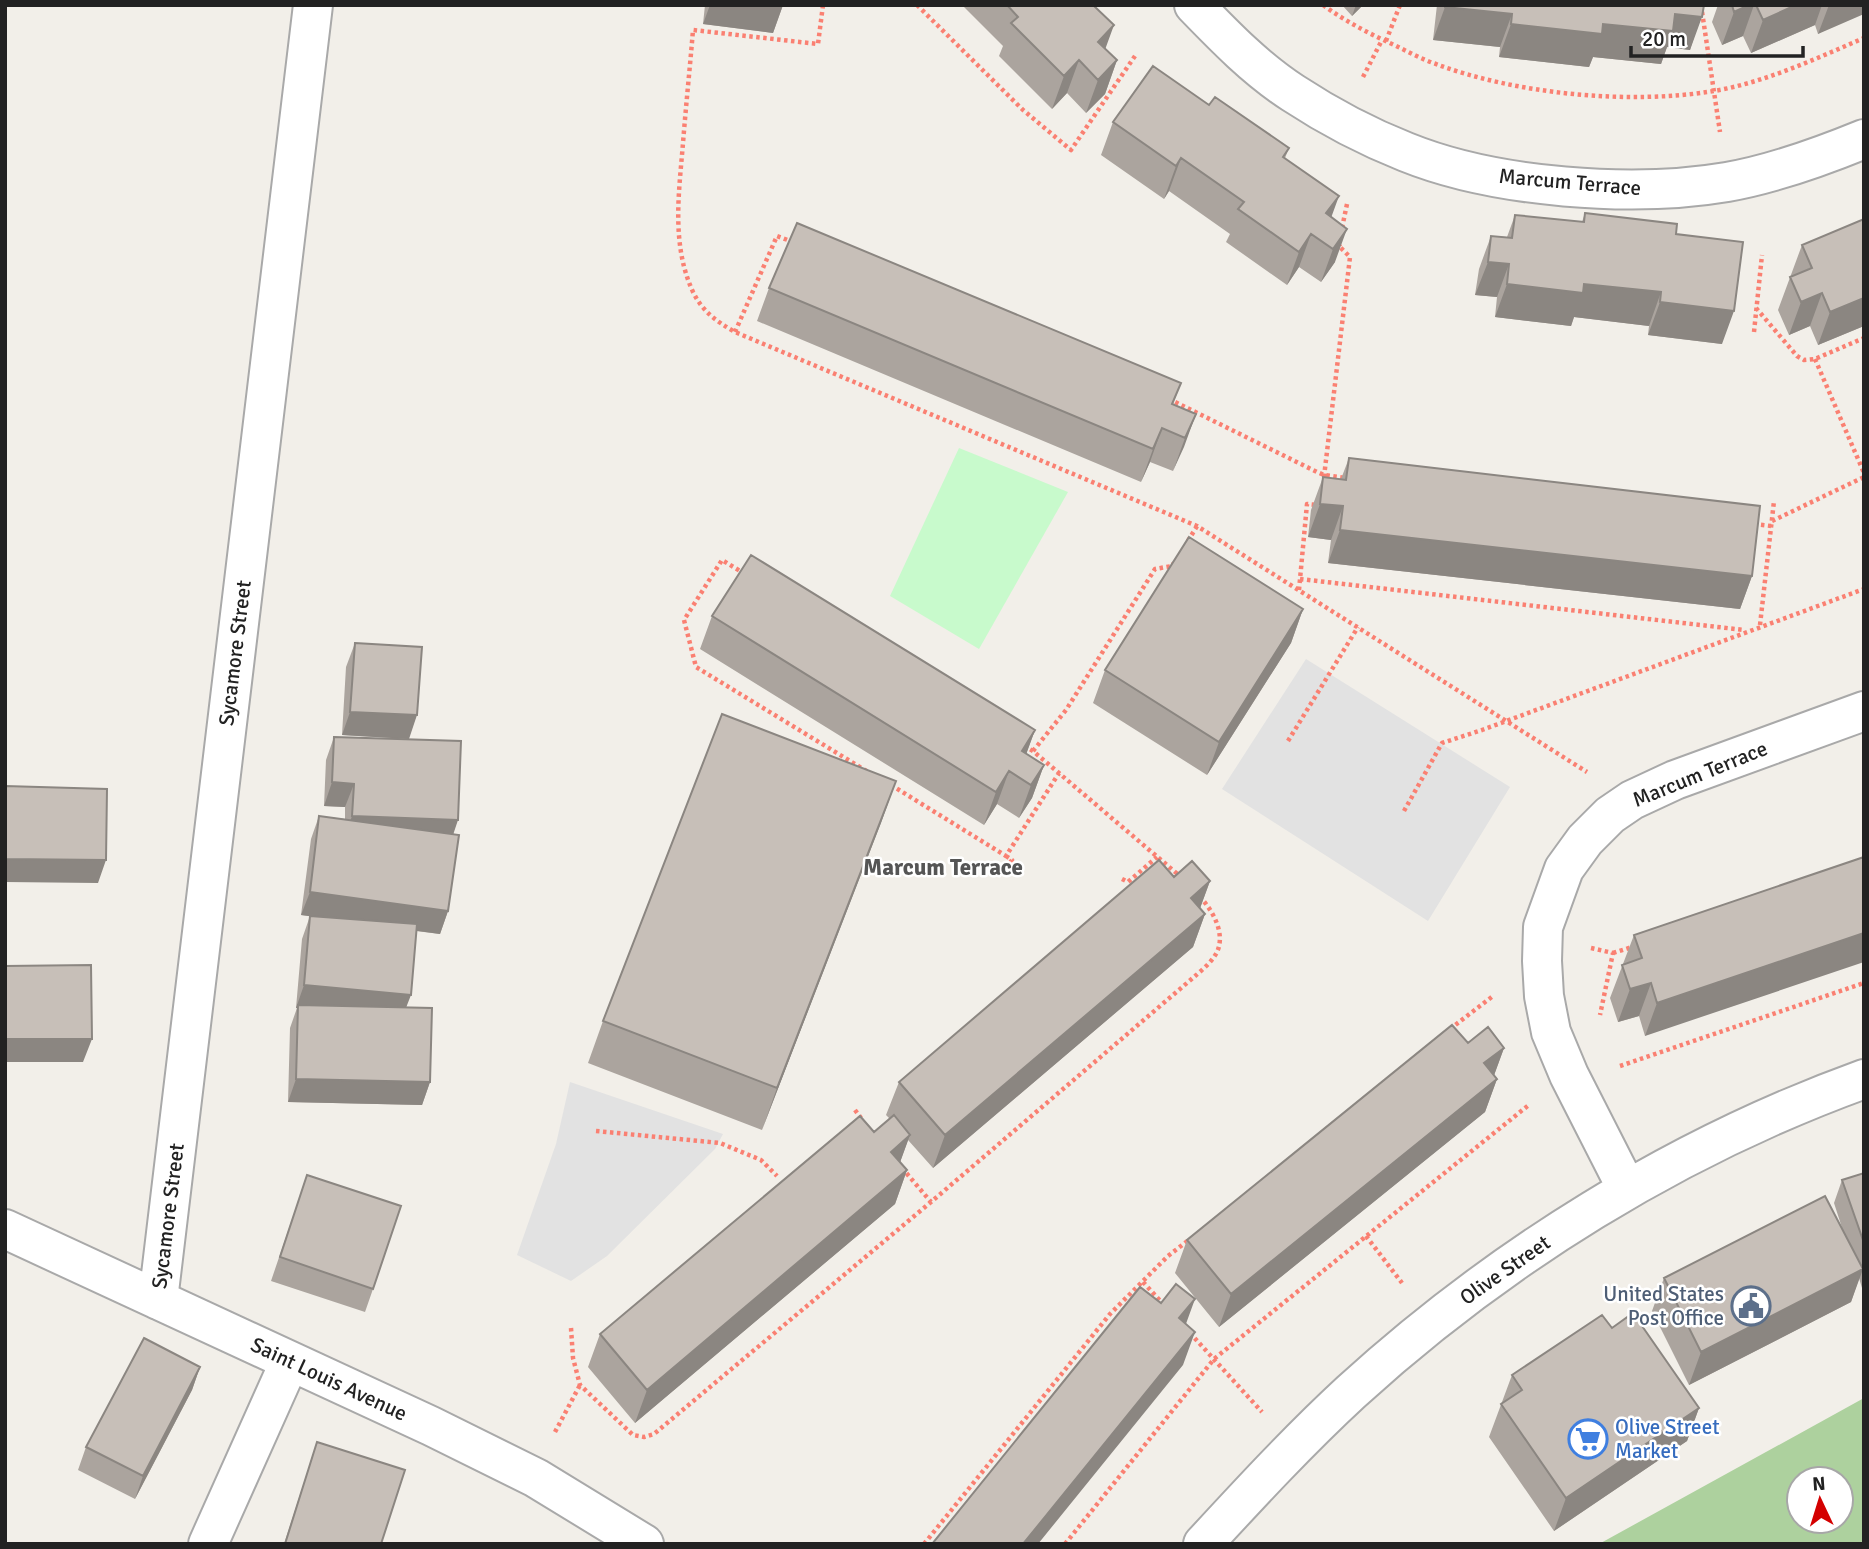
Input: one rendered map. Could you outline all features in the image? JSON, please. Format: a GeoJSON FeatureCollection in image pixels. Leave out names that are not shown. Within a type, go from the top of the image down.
{"type":"FeatureCollection","features":[{"type":"Feature","properties":{"kind":"street","name":"Sycamore Street"},"geometry":{"type":"LineString","coordinates":[[158,1300],[313,5]]}},
{"type":"Feature","properties":{"kind":"street","name":"Marcum Terrace"},"geometry":{"type":"LineString","coordinates":[[1194,5],[1247,58],[1292,93],[1407,153],[1471,172],[1534,183],[1597,188],[1667,189],[1727,182],[1792,166],[1864,139]]}},
{"type":"Feature","properties":{"kind":"street","name":"Marcum Terrace"},"geometry":{"type":"LineString","coordinates":[[1627,1189],[1569,1075],[1551,1032],[1546,1008],[1542,961],[1543,927],[1564,869],[1585,839],[1610,815],[1632,800],[1675,780],[1864,710]]}},
{"type":"Feature","properties":{"kind":"street","name":"Olive Street"},"geometry":{"type":"LineString","coordinates":[[1203,1544],[1276,1464],[1352,1391],[1440,1316],[1538,1245],[1627,1189],[1722,1139],[1829,1091],[1864,1079]]}},
{"type":"Feature","properties":{"kind":"street","name":"Saint Louis Avenue"},"geometry":{"type":"LineString","coordinates":[[5,1229],[431,1426],[536,1478],[644,1544]]}},
{"type":"Feature","properties":{"kind":"street"},"geometry":{"type":"LineString","coordinates":[[208,1544],[290,1361]]}},
{"type":"Feature","properties":{"kind":"path"},"geometry":{"type":"LineString","coordinates":[[823,5],[818,44],[693,30],[678,201],[678,236],[694,293],[711,318],[735,332],[1197,526],[1598,779]]}},
{"type":"Feature","properties":{"kind":"path"},"geometry":{"type":"LineString","coordinates":[[917,5],[1023,110],[1070,150],[1137,53]]}},
{"type":"Feature","properties":{"kind":"path"},"geometry":{"type":"LineString","coordinates":[[1323,5],[1384,41],[1435,64],[1488,80],[1544,90],[1657,97],[1714,91],[1760,80],[1864,38]]}},
{"type":"Feature","properties":{"kind":"path"},"geometry":{"type":"LineString","coordinates":[[1363,76],[1384,41],[1400,5]]}},
{"type":"Feature","properties":{"kind":"path"},"geometry":{"type":"LineString","coordinates":[[1701,5],[1721,141]]}},
{"type":"Feature","properties":{"kind":"path"},"geometry":{"type":"LineString","coordinates":[[1324,485],[1350,257],[1339,246],[1347,204]]}},
{"type":"Feature","properties":{"kind":"path"},"geometry":{"type":"LineString","coordinates":[[735,332],[777,236],[802,246]]}},
{"type":"Feature","properties":{"kind":"path"},"geometry":{"type":"LineString","coordinates":[[1754,332],[1762,255]]}},
{"type":"Feature","properties":{"kind":"path"},"geometry":{"type":"LineString","coordinates":[[1756,307],[1797,356],[1804,360],[1815,359],[1864,338]]}},
{"type":"Feature","properties":{"kind":"path"},"geometry":{"type":"LineString","coordinates":[[1744,523],[1771,524],[1864,475],[1815,359]]}},
{"type":"Feature","properties":{"kind":"path"},"geometry":{"type":"LineString","coordinates":[[1157,394],[1324,475],[1352,478]]}},
{"type":"Feature","properties":{"kind":"path"},"geometry":{"type":"LineString","coordinates":[[1760,626],[1774,501]]}},
{"type":"Feature","properties":{"kind":"path"},"geometry":{"type":"LineString","coordinates":[[1300,590],[1307,504],[1322,506]]}},
{"type":"Feature","properties":{"kind":"path"},"geometry":{"type":"LineString","coordinates":[[1185,546],[1197,526]]}},
{"type":"Feature","properties":{"kind":"path"},"geometry":{"type":"LineString","coordinates":[[1033,751],[1066,710],[1155,569],[1172,566],[1178,556]]}},
{"type":"Feature","properties":{"kind":"path"},"geometry":{"type":"LineString","coordinates":[[745,574],[722,560],[684,620],[696,667],[875,776]]}},
{"type":"Feature","properties":{"kind":"path"},"geometry":{"type":"LineString","coordinates":[[1300,579],[1748,631]]}},
{"type":"Feature","properties":{"kind":"path"},"geometry":{"type":"LineString","coordinates":[[1404,811],[1442,743],[1864,589]]}},
{"type":"Feature","properties":{"kind":"path"},"geometry":{"type":"LineString","coordinates":[[1288,741],[1358,627]]}},
{"type":"Feature","properties":{"kind":"path"},"geometry":{"type":"LineString","coordinates":[[1021,744],[1033,751],[1183,879]]}},
{"type":"Feature","properties":{"kind":"path"},"geometry":{"type":"LineString","coordinates":[[1006,856],[1059,773]]}},
{"type":"Feature","properties":{"kind":"path"},"geometry":{"type":"LineString","coordinates":[[887,783],[1012,860],[1002,874]]}},
{"type":"Feature","properties":{"kind":"path"},"geometry":{"type":"LineString","coordinates":[[1122,880],[1128,882],[1157,857]]}},
{"type":"Feature","properties":{"kind":"path"},"geometry":{"type":"LineString","coordinates":[[571,1328],[573,1358],[580,1385],[633,1435],[644,1437],[653,1434],[1194,978],[1218,950],[1220,937],[1218,924],[1207,904],[1191,887]]}},
{"type":"Feature","properties":{"kind":"path"},"geometry":{"type":"LineString","coordinates":[[1588,947],[1613,953],[1640,944]]}},
{"type":"Feature","properties":{"kind":"path"},"geometry":{"type":"LineString","coordinates":[[1600,1015],[1613,953]]}},
{"type":"Feature","properties":{"kind":"path"},"geometry":{"type":"LineString","coordinates":[[1610,1070],[1864,983]]}},
{"type":"Feature","properties":{"kind":"path"},"geometry":{"type":"LineString","coordinates":[[1444,1034],[1500,992]]}},
{"type":"Feature","properties":{"kind":"path"},"geometry":{"type":"LineString","coordinates":[[1065,1544],[1214,1359],[1533,1102]]}},
{"type":"Feature","properties":{"kind":"path"},"geometry":{"type":"LineString","coordinates":[[855,1110],[863,1120]]}},
{"type":"Feature","properties":{"kind":"path"},"geometry":{"type":"LineString","coordinates":[[596,1131],[720,1143],[761,1160],[777,1177]]}},
{"type":"Feature","properties":{"kind":"path"},"geometry":{"type":"LineString","coordinates":[[897,1161],[931,1202]]}},
{"type":"Feature","properties":{"kind":"path"},"geometry":{"type":"LineString","coordinates":[[924,1544],[1110,1314],[1168,1256],[1200,1230]]}},
{"type":"Feature","properties":{"kind":"path"},"geometry":{"type":"LineString","coordinates":[[1366,1236],[1406,1289]]}},
{"type":"Feature","properties":{"kind":"path"},"geometry":{"type":"LineString","coordinates":[[1143,1282],[1170,1311]]}},
{"type":"Feature","properties":{"kind":"path"},"geometry":{"type":"LineString","coordinates":[[1188,1330],[1265,1415]]}},
{"type":"Feature","properties":{"kind":"path"},"geometry":{"type":"LineString","coordinates":[[556,1430],[580,1385]]}},
{"type":"Feature","properties":{"kind":"green space"},"geometry":{"type":"Polygon","coordinates":[[[959,448],[1068,492],[979,649],[890,596],[959,448]]]}},
{"type":"Feature","properties":{"kind":"green space"},"geometry":{"type":"Polygon","coordinates":[[[1864,1398],[1864,1544],[1599,1544],[1864,1398]]]}},
{"type":"Feature","properties":{"kind":"shaded area"},"geometry":{"type":"Polygon","coordinates":[[[1306,659],[1510,787],[1428,921],[1222,789],[1306,659]]]}},
{"type":"Feature","properties":{"kind":"shaded area"},"geometry":{"type":"Polygon","coordinates":[[[570,1082],[723,1134],[715,1149],[607,1256],[571,1281],[517,1255],[556,1144],[570,1082]]]}},
{"type":"Feature","properties":{"kind":"building"},"geometry":{"type":"Polygon","coordinates":[[[1007,5],[1093,5],[1114,25],[1098,42],[1117,60],[1098,80],[1079,60],[1064,76],[1011,23],[1018,17],[1007,5]]]}},
{"type":"Feature","properties":{"kind":"building"},"geometry":{"type":"Polygon","coordinates":[[[1445,5],[1704,5],[1702,17],[1675,14],[1673,31],[1603,24],[1602,34],[1511,24],[1512,14],[1445,5]]]}},
{"type":"Feature","properties":{"kind":"building"},"geometry":{"type":"Polygon","coordinates":[[[1732,5],[1749,5],[1734,12],[1732,5]]]}},
{"type":"Feature","properties":{"kind":"building"},"geometry":{"type":"Polygon","coordinates":[[[1756,5],[1796,5],[1763,20],[1756,5]]]}},
{"type":"Feature","properties":{"kind":"building"},"geometry":{"type":"Polygon","coordinates":[[[1153,66],[1209,105],[1215,97],[1289,148],[1283,157],[1339,196],[1326,213],[1347,229],[1333,249],[1311,234],[1299,252],[1238,209],[1244,202],[1181,158],[1176,166],[1113,122],[1153,66]]]}},
{"type":"Feature","properties":{"kind":"building"},"geometry":{"type":"Polygon","coordinates":[[[1585,213],[1677,224],[1676,234],[1743,242],[1734,311],[1660,302],[1661,292],[1584,284],[1583,293],[1507,284],[1509,264],[1488,262],[1491,236],[1512,238],[1515,215],[1584,222],[1585,213]]]}},
{"type":"Feature","properties":{"kind":"building"},"geometry":{"type":"Polygon","coordinates":[[[1864,219],[1864,298],[1830,312],[1822,293],[1801,302],[1790,277],[1812,268],[1802,245],[1864,219]]]}},
{"type":"Feature","properties":{"kind":"building"},"geometry":{"type":"Polygon","coordinates":[[[797,223],[1181,383],[1172,404],[1196,414],[1185,438],[1162,428],[1153,449],[769,288],[797,223]]]}},
{"type":"Feature","properties":{"kind":"building"},"geometry":{"type":"Polygon","coordinates":[[[1349,458],[1760,506],[1752,576],[1340,530],[1343,506],[1320,504],[1323,477],[1346,480],[1349,458]]]}},
{"type":"Feature","properties":{"kind":"building"},"geometry":{"type":"Polygon","coordinates":[[[1189,537],[1303,609],[1219,742],[1105,670],[1189,537]]]}},
{"type":"Feature","properties":{"kind":"building"},"geometry":{"type":"Polygon","coordinates":[[[751,555],[1035,730],[1022,751],[1044,765],[1031,785],[1009,771],[996,792],[712,616],[751,555]]]}},
{"type":"Feature","properties":{"kind":"building"},"geometry":{"type":"Polygon","coordinates":[[[355,643],[422,647],[417,715],[350,712],[355,643]]]}},
{"type":"Feature","properties":{"kind":"building"},"geometry":{"type":"Polygon","coordinates":[[[722,714],[896,781],[777,1088],[603,1021],[722,714]]]}},
{"type":"Feature","properties":{"kind":"building"},"geometry":{"type":"Polygon","coordinates":[[[334,737],[461,741],[458,820],[352,816],[354,784],[332,782],[334,737]]]}},
{"type":"Feature","properties":{"kind":"building"},"geometry":{"type":"Polygon","coordinates":[[[5,786],[107,789],[106,860],[5,859],[5,786]]]}},
{"type":"Feature","properties":{"kind":"building"},"geometry":{"type":"Polygon","coordinates":[[[319,816],[459,835],[448,911],[310,892],[319,816]]]}},
{"type":"Feature","properties":{"kind":"building"},"geometry":{"type":"Polygon","coordinates":[[[1864,857],[1864,933],[1657,1003],[1651,983],[1630,989],[1622,965],[1642,958],[1634,935],[1864,857]]]}},
{"type":"Feature","properties":{"kind":"building"},"geometry":{"type":"Polygon","coordinates":[[[1159,860],[1174,877],[1192,861],[1210,881],[1191,898],[1205,914],[945,1135],[899,1082],[1159,860]]]}},
{"type":"Feature","properties":{"kind":"building"},"geometry":{"type":"Polygon","coordinates":[[[310,916],[417,924],[411,995],[304,985],[310,916]]]}},
{"type":"Feature","properties":{"kind":"building"},"geometry":{"type":"Polygon","coordinates":[[[91,965],[92,1039],[5,1039],[5,966],[91,965]]]}},
{"type":"Feature","properties":{"kind":"building"},"geometry":{"type":"Polygon","coordinates":[[[298,1005],[432,1008],[430,1082],[296,1079],[298,1005]]]}},
{"type":"Feature","properties":{"kind":"building"},"geometry":{"type":"Polygon","coordinates":[[[1452,1025],[1468,1043],[1488,1027],[1504,1048],[1484,1063],[1497,1079],[1231,1294],[1187,1240],[1452,1025]]]}},
{"type":"Feature","properties":{"kind":"building"},"geometry":{"type":"Polygon","coordinates":[[[894,1115],[910,1135],[891,1152],[907,1170],[647,1390],[600,1334],[860,1116],[874,1132],[894,1115]]]}},
{"type":"Feature","properties":{"kind":"building"},"geometry":{"type":"Polygon","coordinates":[[[1864,1173],[1864,1243],[1842,1180],[1864,1173]]]}},
{"type":"Feature","properties":{"kind":"building"},"geometry":{"type":"Polygon","coordinates":[[[307,1175],[401,1206],[373,1289],[280,1257],[307,1175]]]}},
{"type":"Feature","properties":{"kind":"building","name":"United States Post Office"},"geometry":{"type":"Polygon","coordinates":[[[1825,1196],[1863,1269],[1701,1352],[1664,1278],[1825,1196]]]}},
{"type":"Feature","properties":{"kind":"building"},"geometry":{"type":"Polygon","coordinates":[[[1176,1284],[1195,1299],[1179,1318],[1195,1332],[1023,1544],[932,1544],[1140,1287],[1161,1303],[1176,1284]]]}},
{"type":"Feature","properties":{"kind":"building","name":"Olive Street Market"},"geometry":{"type":"Polygon","coordinates":[[[1633,1313],[1699,1408],[1566,1498],[1501,1404],[1522,1390],[1512,1375],[1602,1315],[1612,1328],[1633,1313]]]}},
{"type":"Feature","properties":{"kind":"building"},"geometry":{"type":"Polygon","coordinates":[[[144,1338],[200,1367],[143,1476],[86,1447],[144,1338]]]}},
{"type":"Feature","properties":{"kind":"building"},"geometry":{"type":"Polygon","coordinates":[[[317,1442],[405,1470],[381,1544],[285,1544],[317,1442]]]}},
{"type":"Feature","properties":{"kind":"place","name":"United States Post Office"},"geometry":{"type":"Point","coordinates":[1751,1306]}},
{"type":"Feature","properties":{"kind":"place","name":"Olive Street Market"},"geometry":{"type":"Point","coordinates":[1588,1439]}},
{"type":"Feature","properties":{"kind":"district","name":"Marcum Terrace"},"geometry":{"type":"Point","coordinates":[943,867]}}]}
